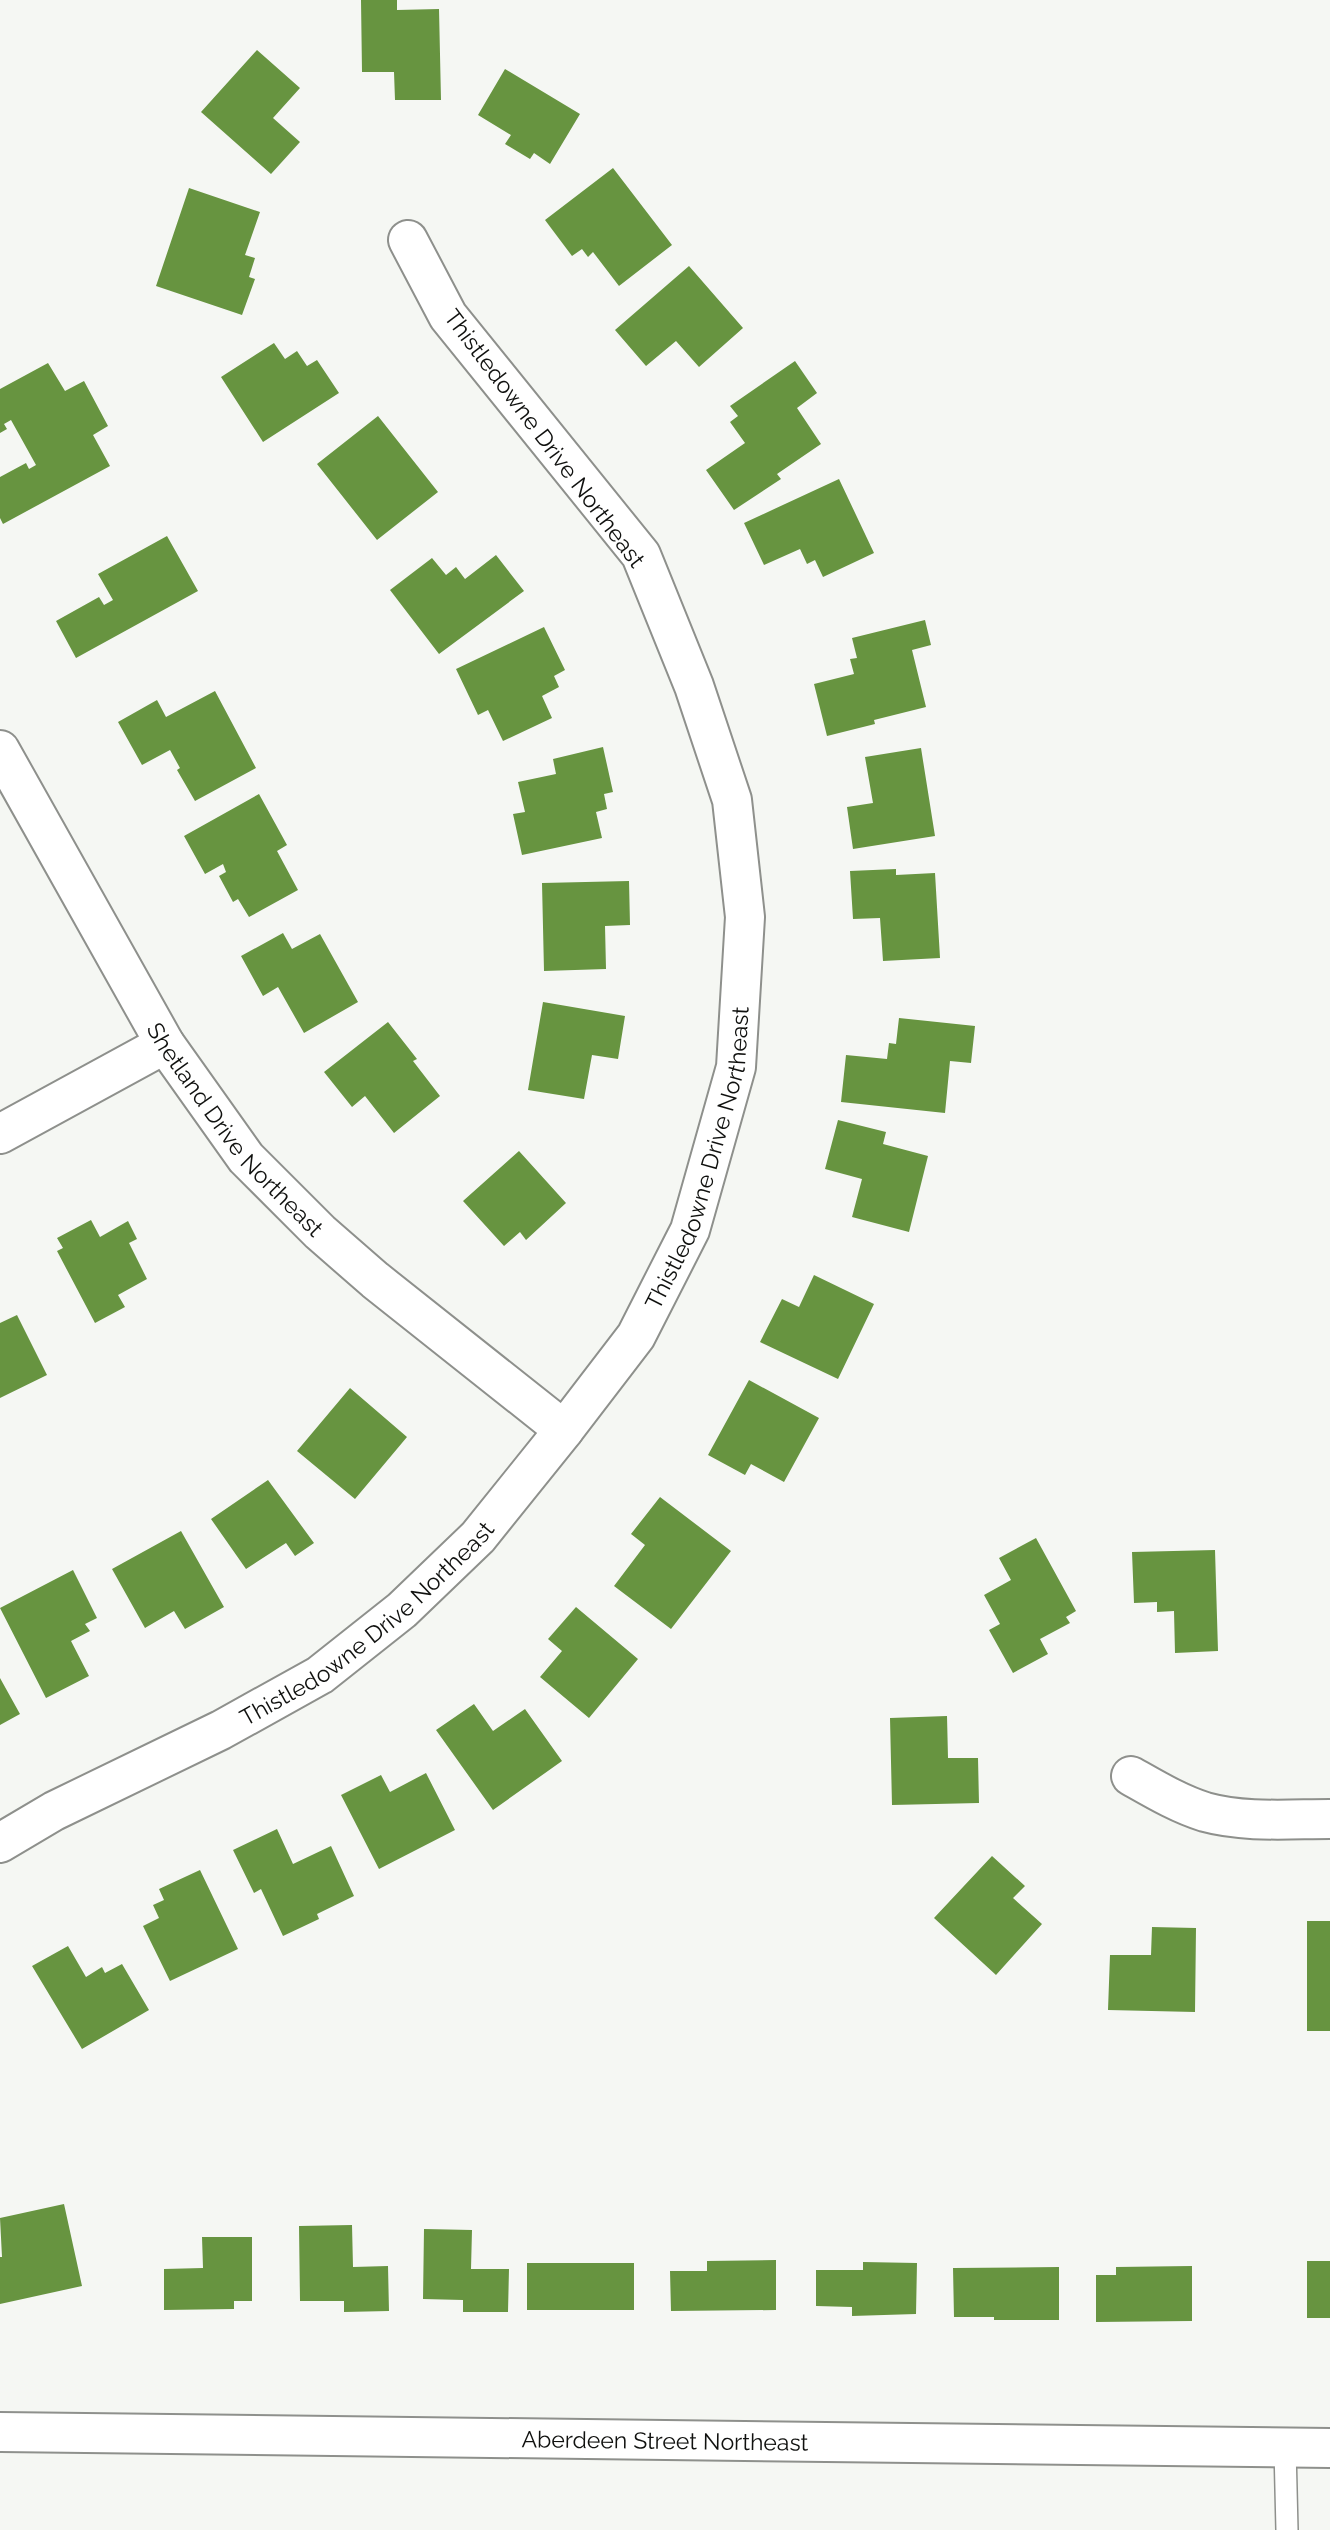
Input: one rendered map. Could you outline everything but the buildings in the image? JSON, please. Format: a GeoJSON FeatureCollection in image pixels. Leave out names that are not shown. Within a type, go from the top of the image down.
{"type":"FeatureCollection","features":[{"type":"Feature","properties":{"kind":"street","name":"Thistledowne Drive Northeast"},"geometry":{"type":"LineString","coordinates":[[0,1843],[54,1811],[221,1730],[320,1675],[402,1610],[478,1537],[636,1336],[690,1230],[736,1067],[745,917],[732,800],[694,686],[640,555],[448,316],[408,240]]}},
{"type":"Feature","properties":{"kind":"street","name":"Shetland Drive Northeast"},"geometry":{"type":"LineString","coordinates":[[0,750],[165,1044],[247,1158],[320,1232],[375,1280],[564,1430]]}},
{"type":"Feature","properties":{"kind":"street"},"geometry":{"type":"LineString","coordinates":[[0,1134],[165,1044]]}},
{"type":"Feature","properties":{"kind":"street"},"geometry":{"type":"LineString","coordinates":[[1131,1776],[1205,1812],[1253,1819],[1330,1819]]}},
{"type":"Feature","properties":{"kind":"street","name":"Aberdeen Street Northeast"},"geometry":{"type":"LineString","coordinates":[[0,2432],[1330,2448]]}},
{"type":"Feature","properties":{"kind":"lane"},"geometry":{"type":"LineString","coordinates":[[1285,2448],[1287,2530]]}}]}
